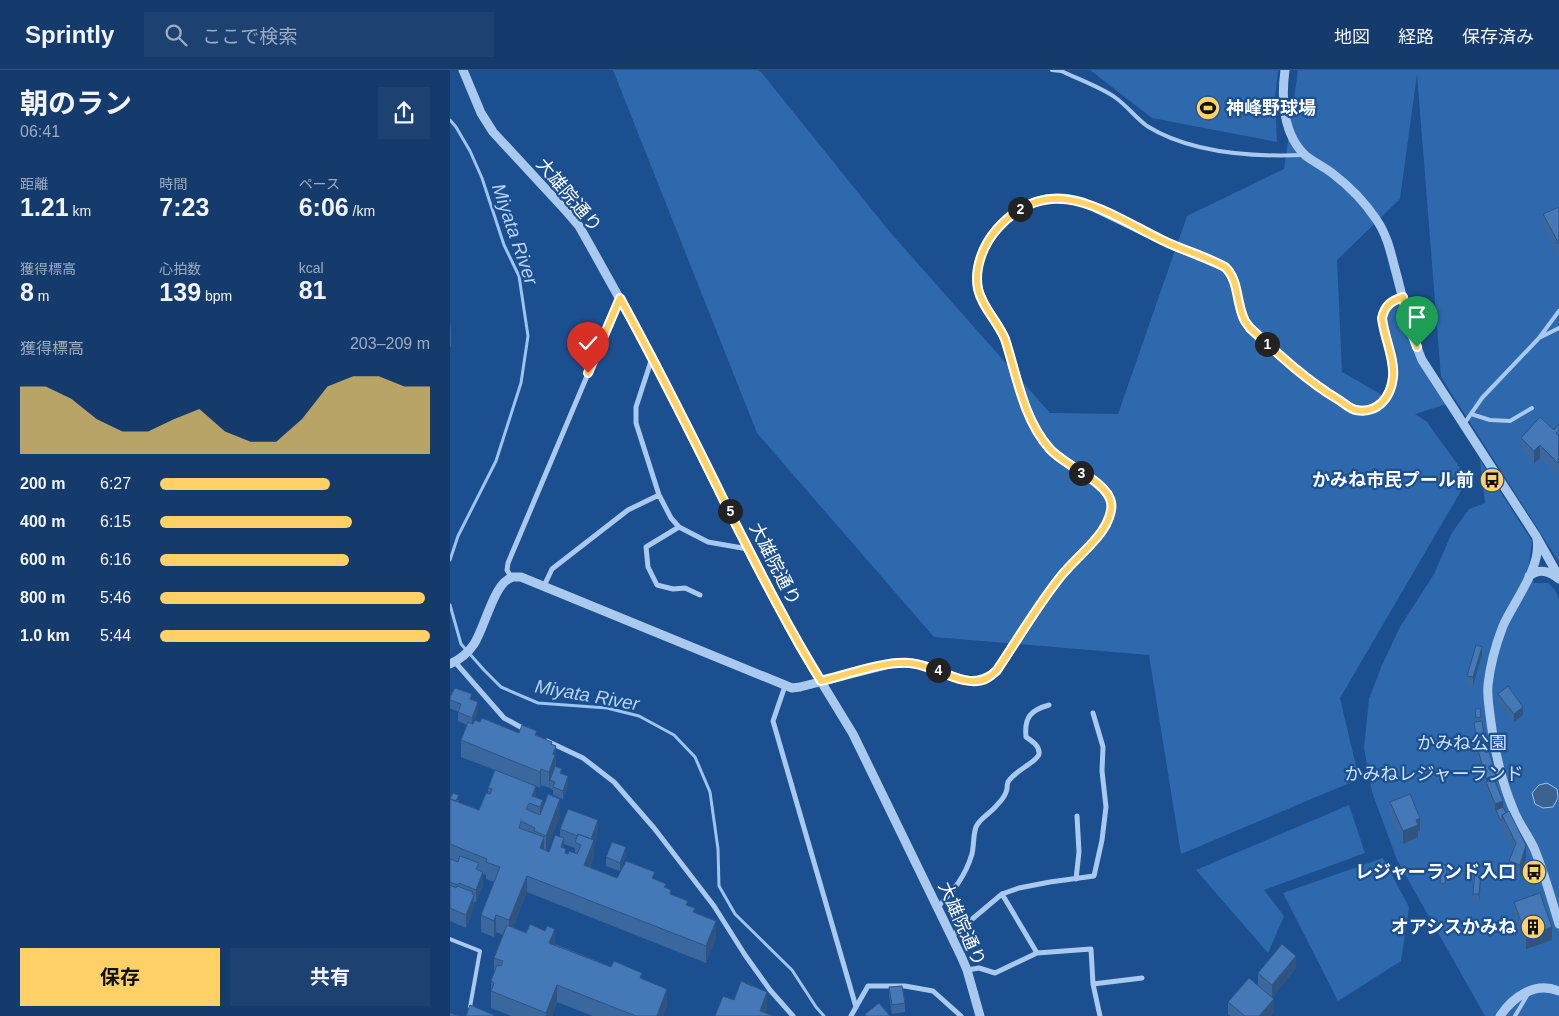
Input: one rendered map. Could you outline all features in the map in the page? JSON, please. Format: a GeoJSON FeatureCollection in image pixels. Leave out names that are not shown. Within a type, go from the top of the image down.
{"type":"FeatureCollection","features":[{"type":"Feature","properties":{"kind":"street","name":"大雄院通り"},"geometry":{"type":"LineString","coordinates":[[462,70],[481,113],[493,132],[579,226],[620,298],[800,647],[853,734],[952,936],[967,970],[980,1016]]}},
{"type":"Feature","properties":{"kind":"street"},"geometry":{"type":"LineString","coordinates":[[1285,70],[1284,112],[1295,141],[1306,155],[1350,187],[1378,221],[1388,241],[1410,328],[1422,360],[1536,536],[1559,578]]}},
{"type":"Feature","properties":{"kind":"street"},"geometry":{"type":"LineString","coordinates":[[530,732],[504,718],[455,661],[473,646],[496,593],[501,585],[511,577],[521,577],[544,586],[792,688],[894,663],[910,662],[923,665],[970,681],[988,678],[997,670],[1058,580],[1103,530],[1110,516],[1111,502],[1104,489],[1094,480],[1050,450],[1031,422],[1005,339],[1000,327],[983,301],[979,290],[978,274],[981,256],[993,234],[1014,212],[1039,200],[1069,198],[1098,208],[1172,245],[1225,267],[1233,279],[1244,320],[1250,328],[1301,373],[1354,410],[1368,410],[1378,407],[1387,397],[1391,388],[1393,375],[1382,318],[1384,309],[1390,303],[1403,297]]}},
{"type":"Feature","properties":{"kind":"street"},"geometry":{"type":"LineString","coordinates":[[511,577],[507,570],[508,563],[620,298]]}},
{"type":"Feature","properties":{"kind":"street"},"geometry":{"type":"LineString","coordinates":[[652,357],[636,407],[636,423],[659,495],[678,527],[708,542],[748,549]]}},
{"type":"Feature","properties":{"kind":"street"},"geometry":{"type":"LineString","coordinates":[[544,586],[552,569],[628,510],[659,495]]}},
{"type":"Feature","properties":{"kind":"street"},"geometry":{"type":"LineString","coordinates":[[678,527],[646,547],[648,567],[657,585],[673,589],[685,588],[700,594]]}},
{"type":"Feature","properties":{"kind":"street"},"geometry":{"type":"LineString","coordinates":[[1536,536],[1537,555],[1529,576],[1502,628],[1491,671],[1488,702],[1494,742],[1505,787],[1514,812],[1538,858],[1559,924]]}},
{"type":"Feature","properties":{"kind":"street"},"geometry":{"type":"LineString","coordinates":[[1529,576],[1538,571],[1546,571],[1559,578]]}},
{"type":"Feature","properties":{"kind":"street"},"geometry":{"type":"LineString","coordinates":[[785,686],[773,721],[856,1008]]}},
{"type":"Feature","properties":{"kind":"street"},"geometry":{"type":"LineString","coordinates":[[937,908],[957,886],[967,867],[972,853],[976,828],[997,806],[1006,791],[1008,782],[1015,774],[1037,758],[1038,748],[1033,741],[1026,737],[1025,727],[1032,712],[1049,705]]}},
{"type":"Feature","properties":{"kind":"street"},"geometry":{"type":"LineString","coordinates":[[952,936],[1002,894],[1019,888],[1094,876],[1102,840],[1106,807],[1102,771],[1103,747],[1093,713]]}},
{"type":"Feature","properties":{"kind":"street"},"geometry":{"type":"LineString","coordinates":[[539,737],[583,758],[614,782],[654,828],[714,906],[770,990],[793,1016]]}},
{"type":"Feature","properties":{"kind":"street"},"geometry":{"type":"LineString","coordinates":[[1076,879],[1079,852],[1077,816]]}},
{"type":"Feature","properties":{"kind":"street"},"geometry":{"type":"LineString","coordinates":[[1002,894],[1037,953]]}},
{"type":"Feature","properties":{"kind":"street"},"geometry":{"type":"LineString","coordinates":[[967,970],[979,968],[995,973],[1037,953],[1092,949],[1094,984],[1100,1016]]}},
{"type":"Feature","properties":{"kind":"street"},"geometry":{"type":"LineString","coordinates":[[1094,984],[1142,978]]}},
{"type":"Feature","properties":{"kind":"street"},"geometry":{"type":"LineString","coordinates":[[851,1016],[868,986],[905,986],[933,991],[961,1016]]}},
{"type":"Feature","properties":{"kind":"street"},"geometry":{"type":"LineString","coordinates":[[1500,1016],[1514,999],[1522,993],[1530,990],[1551,988],[1559,991]]}},
{"type":"Feature","properties":{"kind":"lane"},"geometry":{"type":"LineString","coordinates":[[1052,70],[1061,71],[1115,97],[1146,125],[1168,136],[1211,150],[1269,156],[1306,155]]}},
{"type":"Feature","properties":{"kind":"lane"},"geometry":{"type":"LineString","coordinates":[[1464,424],[1482,398],[1539,338],[1559,311]]}},
{"type":"Feature","properties":{"kind":"lane"},"geometry":{"type":"LineString","coordinates":[[1539,338],[1559,328]]}},
{"type":"Feature","properties":{"kind":"lane"},"geometry":{"type":"LineString","coordinates":[[1471,414],[1490,420],[1510,421],[1532,408]]}},
{"type":"Feature","properties":{"kind":"lane"},"geometry":{"type":"LineString","coordinates":[[450,939],[480,951],[470,1007],[477,1010]]}},
{"type":"Feature","properties":{"kind":"lane"},"geometry":{"type":"LineString","coordinates":[[1515,1016],[1530,990]]}},
{"type":"Feature","properties":{"kind":"green space"},"geometry":{"type":"Polygon","coordinates":[[[613,70],[757,70],[761,72],[889,231],[1050,413],[1118,414],[1187,216],[1284,169],[1298,70],[1559,70],[1559,562],[1441,377],[1417,74],[1400,199],[1337,260],[1342,372],[1391,400],[1387,397],[1391,388],[1384,309],[1403,297],[1416,345],[1450,403],[1415,414],[1427,422],[1468,479],[1340,698],[1359,779],[1181,854],[1149,655],[934,637],[757,433],[613,70]]]}},
{"type":"Feature","properties":{"kind":"green space","name":"神峰野球場"},"geometry":{"type":"Polygon","coordinates":[[[1090,70],[1278,70],[1275,99],[1277,142],[1152,118],[1090,70]]]}},
{"type":"Feature","properties":{"kind":"green space","name":"かみねレジャーランド"},"geometry":{"type":"Polygon","coordinates":[[[1480,460],[1532,541],[1529,564],[1534,583],[1548,583],[1555,590],[1559,599],[1559,1016],[1485,1016],[1397,860],[1372,792],[1364,748],[1369,699],[1382,665],[1400,627],[1434,574],[1456,527],[1469,509],[1485,503],[1480,460]]]}},
{"type":"Feature","properties":{"kind":"green space"},"geometry":{"type":"Polygon","coordinates":[[[1349,805],[1365,853],[1264,890],[1284,916],[1268,953],[1196,870],[1349,805]]]}},
{"type":"Feature","properties":{"kind":"green space"},"geometry":{"type":"Polygon","coordinates":[[[1383,858],[1409,907],[1401,961],[1338,1001],[1283,893],[1383,858]]]}},
{"type":"Feature","properties":{"kind":"shaded area"},"geometry":{"type":"Polygon","coordinates":[[[1547,783],[1557,789],[1558,798],[1553,807],[1543,808],[1535,804],[1532,793],[1539,785],[1547,783]]]}},
{"type":"Feature","properties":{"kind":"building"},"geometry":{"type":"Polygon","coordinates":[[[1559,207],[1559,244],[1543,214],[1559,207]]]}},
{"type":"Feature","properties":{"kind":"building"},"geometry":{"type":"Polygon","coordinates":[[[1540,417],[1554,430],[1559,424],[1559,430],[1556,433],[1559,436],[1558,463],[1540,445],[1534,451],[1521,438],[1540,417]]]}},
{"type":"Feature","properties":{"kind":"building"},"geometry":{"type":"Polygon","coordinates":[[[1476,645],[1482,647],[1473,677],[1467,676],[1476,645]]]}},
{"type":"Feature","properties":{"kind":"building"},"geometry":{"type":"Polygon","coordinates":[[[1508,686],[1523,707],[1514,714],[1498,694],[1508,686]]]}},
{"type":"Feature","properties":{"kind":"building"},"geometry":{"type":"Polygon","coordinates":[[[455,688],[472,694],[470,699],[478,702],[472,718],[458,712],[461,704],[450,700],[455,688]]]}},
{"type":"Feature","properties":{"kind":"building"},"geometry":{"type":"Polygon","coordinates":[[[1480,708],[1481,717],[1476,718],[1475,709],[1480,708]]]}},
{"type":"Feature","properties":{"kind":"building"},"geometry":{"type":"Polygon","coordinates":[[[482,718],[519,733],[522,725],[537,731],[535,735],[552,742],[551,744],[556,746],[549,772],[541,769],[540,772],[461,740],[468,722],[473,724],[475,720],[480,722],[482,718]]]}},
{"type":"Feature","properties":{"kind":"building"},"geometry":{"type":"Polygon","coordinates":[[[1482,721],[1484,734],[1476,736],[1474,722],[1482,721]]]}},
{"type":"Feature","properties":{"kind":"building"},"geometry":{"type":"Polygon","coordinates":[[[1484,734],[1496,776],[1486,778],[1474,736],[1484,734]]]}},
{"type":"Feature","properties":{"kind":"building"},"geometry":{"type":"Polygon","coordinates":[[[555,766],[562,769],[560,773],[568,776],[563,791],[553,787],[555,782],[550,780],[555,766]]]}},
{"type":"Feature","properties":{"kind":"building"},"geometry":{"type":"Polygon","coordinates":[[[495,770],[536,786],[532,796],[543,800],[540,807],[529,803],[526,809],[540,815],[548,794],[560,799],[546,836],[534,831],[535,828],[521,821],[519,828],[544,837],[540,848],[549,852],[555,835],[564,838],[561,847],[566,849],[565,853],[568,854],[569,851],[577,854],[581,845],[575,842],[578,834],[594,840],[584,865],[617,878],[626,861],[655,872],[652,878],[666,884],[664,887],[671,890],[670,894],[688,901],[686,905],[695,908],[693,912],[716,921],[706,946],[527,876],[509,920],[496,915],[494,921],[481,915],[500,867],[486,862],[487,859],[450,844],[450,799],[479,810],[486,793],[490,794],[492,789],[488,788],[495,770]]]}},
{"type":"Feature","properties":{"kind":"building"},"geometry":{"type":"Polygon","coordinates":[[[1494,779],[1503,801],[1495,804],[1486,782],[1494,779]]]}},
{"type":"Feature","properties":{"kind":"building"},"geometry":{"type":"Polygon","coordinates":[[[453,793],[459,795],[456,801],[450,799],[453,793]]]}},
{"type":"Feature","properties":{"kind":"building"},"geometry":{"type":"Polygon","coordinates":[[[1410,794],[1420,818],[1416,820],[1418,825],[1403,831],[1390,802],[1410,794]]]}},
{"type":"Feature","properties":{"kind":"building"},"geometry":{"type":"Polygon","coordinates":[[[1503,807],[1506,813],[1502,815],[1501,821],[1496,810],[1503,807]]]}},
{"type":"Feature","properties":{"kind":"building"},"geometry":{"type":"Polygon","coordinates":[[[568,809],[598,820],[591,839],[560,829],[568,809]]]}},
{"type":"Feature","properties":{"kind":"building"},"geometry":{"type":"Polygon","coordinates":[[[1509,811],[1526,845],[1520,865],[1509,861],[1516,843],[1502,815],[1509,811]]]}},
{"type":"Feature","properties":{"kind":"building"},"geometry":{"type":"Polygon","coordinates":[[[612,842],[626,847],[620,863],[606,857],[612,842]]]}},
{"type":"Feature","properties":{"kind":"building"},"geometry":{"type":"Polygon","coordinates":[[[460,856],[479,863],[476,869],[483,872],[476,890],[459,883],[458,885],[450,882],[450,859],[458,862],[460,856]]]}},
{"type":"Feature","properties":{"kind":"building"},"geometry":{"type":"Polygon","coordinates":[[[1442,865],[1447,865],[1445,884],[1440,883],[1442,865]]]}},
{"type":"Feature","properties":{"kind":"building"},"geometry":{"type":"Polygon","coordinates":[[[1475,871],[1481,872],[1479,894],[1473,894],[1475,871]]]}},
{"type":"Feature","properties":{"kind":"building"},"geometry":{"type":"Polygon","coordinates":[[[450,885],[473,892],[472,894],[474,895],[466,915],[450,908],[450,885]]]}},
{"type":"Feature","properties":{"kind":"building"},"geometry":{"type":"Polygon","coordinates":[[[1540,893],[1552,927],[1526,936],[1514,902],[1540,893]]]}},
{"type":"Feature","properties":{"kind":"building"},"geometry":{"type":"Polygon","coordinates":[[[530,924],[545,931],[547,926],[555,929],[549,943],[611,967],[614,961],[642,973],[640,978],[667,989],[657,1016],[636,1016],[557,985],[546,1013],[491,991],[494,983],[491,981],[497,965],[501,966],[503,961],[494,958],[507,925],[526,933],[530,924]]]}},
{"type":"Feature","properties":{"kind":"building"},"geometry":{"type":"Polygon","coordinates":[[[1282,944],[1296,956],[1272,985],[1258,973],[1282,944]]]}},
{"type":"Feature","properties":{"kind":"building"},"geometry":{"type":"Polygon","coordinates":[[[1249,978],[1274,999],[1259,1016],[1245,1016],[1228,1002],[1249,978]]]}},
{"type":"Feature","properties":{"kind":"building"},"geometry":{"type":"Polygon","coordinates":[[[741,981],[767,992],[760,1011],[774,1016],[715,1016],[723,996],[734,1000],[741,981]]]}},
{"type":"Feature","properties":{"kind":"building"},"geometry":{"type":"Polygon","coordinates":[[[902,986],[905,1003],[892,1005],[889,987],[902,986]]]}},
{"type":"Feature","properties":{"kind":"building"},"geometry":{"type":"Polygon","coordinates":[[[879,1003],[890,1016],[866,1016],[865,1014],[879,1003]]]}},
{"type":"Feature","properties":{"kind":"building"},"geometry":{"type":"Polygon","coordinates":[[[470,1005],[494,1015],[466,1016],[470,1005]]]}},
{"type":"Feature","properties":{"kind":"waterway","name":"Miyata River"},"geometry":{"type":"LineString","coordinates":[[450,120],[470,151],[482,178],[504,245],[519,276],[528,336],[521,383],[496,461],[458,536],[450,560]]}},
{"type":"Feature","properties":{"kind":"waterway","name":"Miyata River"},"geometry":{"type":"LineString","coordinates":[[450,605],[461,644],[501,687],[538,703],[607,708],[639,716],[674,735],[695,757],[710,792],[718,849],[719,886],[735,914],[792,970],[824,1016]]}},
{"type":"Feature","properties":{"kind":"place","name":"神峰野球場"},"geometry":{"type":"Point","coordinates":[1208,108]}},
{"type":"Feature","properties":{"kind":"place","name":"かみね市民プール前"},"geometry":{"type":"Point","coordinates":[1492,480]}},
{"type":"Feature","properties":{"kind":"place","name":"レジャーランド入口"},"geometry":{"type":"Point","coordinates":[1534,872]}},
{"type":"Feature","properties":{"kind":"place","name":"オアシスかみね"},"geometry":{"type":"Point","coordinates":[1533,927]}},
{"type":"Feature","properties":{"kind":"route"},"geometry":{"type":"LineString","coordinates":[[588,373],[620,298],[652,357],[755,563],[800,647],[821,681],[894,663],[910,662],[970,681],[988,678],[997,670],[1049,592],[1103,530],[1110,516],[1111,502],[1104,489],[1094,480],[1061,459],[1040,438],[1031,422],[1005,339],[1000,327],[983,301],[979,290],[977,281],[981,256],[993,234],[1014,212],[1039,200],[1069,198],[1098,208],[1172,245],[1225,267],[1233,279],[1244,320],[1250,328],[1284,360],[1354,410],[1368,410],[1378,407],[1387,397],[1391,388],[1393,375],[1382,318],[1384,309],[1390,303],[1403,297],[1410,328],[1417,347]]}},
{"type":"Feature","properties":{"kind":"park label","name":"かみね公園"},"geometry":{"type":"Point","coordinates":[1462,743]}}]}
